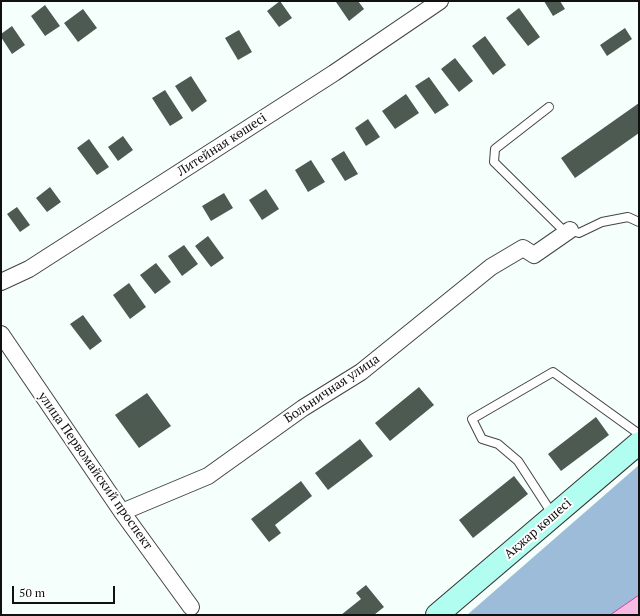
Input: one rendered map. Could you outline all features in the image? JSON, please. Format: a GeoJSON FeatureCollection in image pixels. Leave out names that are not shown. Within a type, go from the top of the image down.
{"type":"FeatureCollection","features":[{"type":"Feature","properties":{"kind":"street","name":"Литейная көшесі"},"geometry":{"type":"LineString","coordinates":[[1,282],[29,269],[334,73],[440,1]]}},
{"type":"Feature","properties":{"kind":"street","name":"Больничная улица"},"geometry":{"type":"LineString","coordinates":[[122,512],[208,476],[303,408],[361,372],[491,267],[523,248],[534,255],[570,230]]}},
{"type":"Feature","properties":{"kind":"street","name":"улица Первомайский проспект"},"geometry":{"type":"LineString","coordinates":[[1,334],[122,512],[191,607]]}},
{"type":"Feature","properties":{"kind":"street","name":"Ақжар көшесі"},"geometry":{"type":"LineString","coordinates":[[437,615],[639,443]]}},
{"type":"Feature","properties":{"kind":"lane"},"geometry":{"type":"LineString","coordinates":[[549,107],[495,149],[494,162],[561,228],[579,233],[602,222],[628,217],[639,222]]}},
{"type":"Feature","properties":{"kind":"lane"},"geometry":{"type":"LineString","coordinates":[[554,515],[518,461],[498,444],[482,439],[472,419],[553,372],[639,434]]}},
{"type":"Feature","properties":{"kind":"shaded area"},"geometry":{"type":"Polygon","coordinates":[[[639,465],[639,595],[610,615],[467,615],[639,465]]]}},
{"type":"Feature","properties":{"kind":"shaded area"},"geometry":{"type":"Polygon","coordinates":[[[639,595],[639,615],[610,615],[639,595]]]}},
{"type":"Feature","properties":{"kind":"building"},"geometry":{"type":"Polygon","coordinates":[[[280,1],[292,18],[279,27],[267,11],[280,1]]]}},
{"type":"Feature","properties":{"kind":"building"},"geometry":{"type":"Polygon","coordinates":[[[358,1],[364,9],[349,21],[336,2],[358,1]]]}},
{"type":"Feature","properties":{"kind":"building"},"geometry":{"type":"Polygon","coordinates":[[[544,1],[560,1],[565,9],[553,16],[544,1]]]}},
{"type":"Feature","properties":{"kind":"building"},"geometry":{"type":"Polygon","coordinates":[[[45,5],[60,26],[45,36],[31,16],[45,5]]]}},
{"type":"Feature","properties":{"kind":"building"},"geometry":{"type":"Polygon","coordinates":[[[519,8],[540,37],[528,46],[506,18],[519,8]]]}},
{"type":"Feature","properties":{"kind":"building"},"geometry":{"type":"Polygon","coordinates":[[[83,9],[97,28],[78,42],[64,23],[83,9]]]}},
{"type":"Feature","properties":{"kind":"building"},"geometry":{"type":"Polygon","coordinates":[[[12,26],[25,45],[12,54],[1,37],[1,34],[12,26]]]}},
{"type":"Feature","properties":{"kind":"building"},"geometry":{"type":"Polygon","coordinates":[[[625,28],[632,39],[607,56],[600,45],[625,28]]]}},
{"type":"Feature","properties":{"kind":"building"},"geometry":{"type":"Polygon","coordinates":[[[239,30],[252,52],[238,60],[225,38],[239,30]]]}},
{"type":"Feature","properties":{"kind":"building"},"geometry":{"type":"Polygon","coordinates":[[[485,36],[506,65],[493,75],[472,46],[485,36]]]}},
{"type":"Feature","properties":{"kind":"building"},"geometry":{"type":"Polygon","coordinates":[[[455,58],[473,81],[459,92],[441,69],[455,58]]]}},
{"type":"Feature","properties":{"kind":"building"},"geometry":{"type":"Polygon","coordinates":[[[191,76],[207,101],[192,112],[175,86],[191,76]]]}},
{"type":"Feature","properties":{"kind":"building"},"geometry":{"type":"Polygon","coordinates":[[[429,77],[449,105],[435,114],[415,86],[429,77]]]}},
{"type":"Feature","properties":{"kind":"building"},"geometry":{"type":"Polygon","coordinates":[[[165,90],[183,118],[170,126],[152,98],[165,90]]]}},
{"type":"Feature","properties":{"kind":"building"},"geometry":{"type":"Polygon","coordinates":[[[406,94],[419,113],[395,129],[382,111],[406,94]]]}},
{"type":"Feature","properties":{"kind":"building"},"geometry":{"type":"Polygon","coordinates":[[[639,103],[639,133],[575,178],[561,158],[639,103]]]}},
{"type":"Feature","properties":{"kind":"building"},"geometry":{"type":"Polygon","coordinates":[[[368,119],[380,137],[366,146],[355,128],[368,119]]]}},
{"type":"Feature","properties":{"kind":"building"},"geometry":{"type":"Polygon","coordinates":[[[123,136],[133,150],[118,161],[108,147],[123,136]]]}},
{"type":"Feature","properties":{"kind":"building"},"geometry":{"type":"Polygon","coordinates":[[[89,139],[109,167],[97,175],[77,148],[89,139]]]}},
{"type":"Feature","properties":{"kind":"building"},"geometry":{"type":"Polygon","coordinates":[[[344,151],[358,174],[345,181],[331,159],[344,151]]]}},
{"type":"Feature","properties":{"kind":"building"},"geometry":{"type":"Polygon","coordinates":[[[311,160],[325,182],[308,192],[295,170],[311,160]]]}},
{"type":"Feature","properties":{"kind":"building"},"geometry":{"type":"Polygon","coordinates":[[[50,187],[61,202],[47,212],[36,198],[50,187]]]}},
{"type":"Feature","properties":{"kind":"building"},"geometry":{"type":"Polygon","coordinates":[[[266,189],[279,209],[262,220],[249,200],[266,189]]]}},
{"type":"Feature","properties":{"kind":"building"},"geometry":{"type":"Polygon","coordinates":[[[224,193],[233,208],[211,221],[202,206],[224,193]]]}},
{"type":"Feature","properties":{"kind":"building"},"geometry":{"type":"Polygon","coordinates":[[[17,207],[30,225],[20,232],[7,214],[17,207]]]}},
{"type":"Feature","properties":{"kind":"building"},"geometry":{"type":"Polygon","coordinates":[[[208,236],[224,258],[211,267],[195,246],[208,236]]]}},
{"type":"Feature","properties":{"kind":"building"},"geometry":{"type":"Polygon","coordinates":[[[184,245],[198,264],[182,276],[168,256],[184,245]]]}},
{"type":"Feature","properties":{"kind":"building"},"geometry":{"type":"Polygon","coordinates":[[[156,263],[171,282],[155,294],[140,275],[156,263]]]}},
{"type":"Feature","properties":{"kind":"building"},"geometry":{"type":"Polygon","coordinates":[[[129,283],[146,307],[130,319],[113,295],[129,283]]]}},
{"type":"Feature","properties":{"kind":"building"},"geometry":{"type":"Polygon","coordinates":[[[83,315],[102,341],[90,350],[70,324],[83,315]]]}},
{"type":"Feature","properties":{"kind":"building"},"geometry":{"type":"Polygon","coordinates":[[[419,387],[434,405],[390,441],[375,423],[419,387]]]}},
{"type":"Feature","properties":{"kind":"building"},"geometry":{"type":"Polygon","coordinates":[[[147,393],[171,426],[139,448],[115,415],[147,393]]]}},
{"type":"Feature","properties":{"kind":"building"},"geometry":{"type":"Polygon","coordinates":[[[596,417],[609,435],[561,471],[548,454],[596,417]]]}},
{"type":"Feature","properties":{"kind":"building"},"geometry":{"type":"Polygon","coordinates":[[[360,439],[373,456],[328,490],[315,473],[360,439]]]}},
{"type":"Feature","properties":{"kind":"building"},"geometry":{"type":"Polygon","coordinates":[[[514,476],[528,494],[473,538],[459,520],[514,476]]]}},
{"type":"Feature","properties":{"kind":"building"},"geometry":{"type":"Polygon","coordinates":[[[301,481],[312,496],[275,525],[281,533],[269,542],[251,519],[301,481]]]}},
{"type":"Feature","properties":{"kind":"building"},"geometry":{"type":"Polygon","coordinates":[[[366,585],[384,607],[374,615],[341,615],[361,599],[356,593],[366,585]]]}}]}
